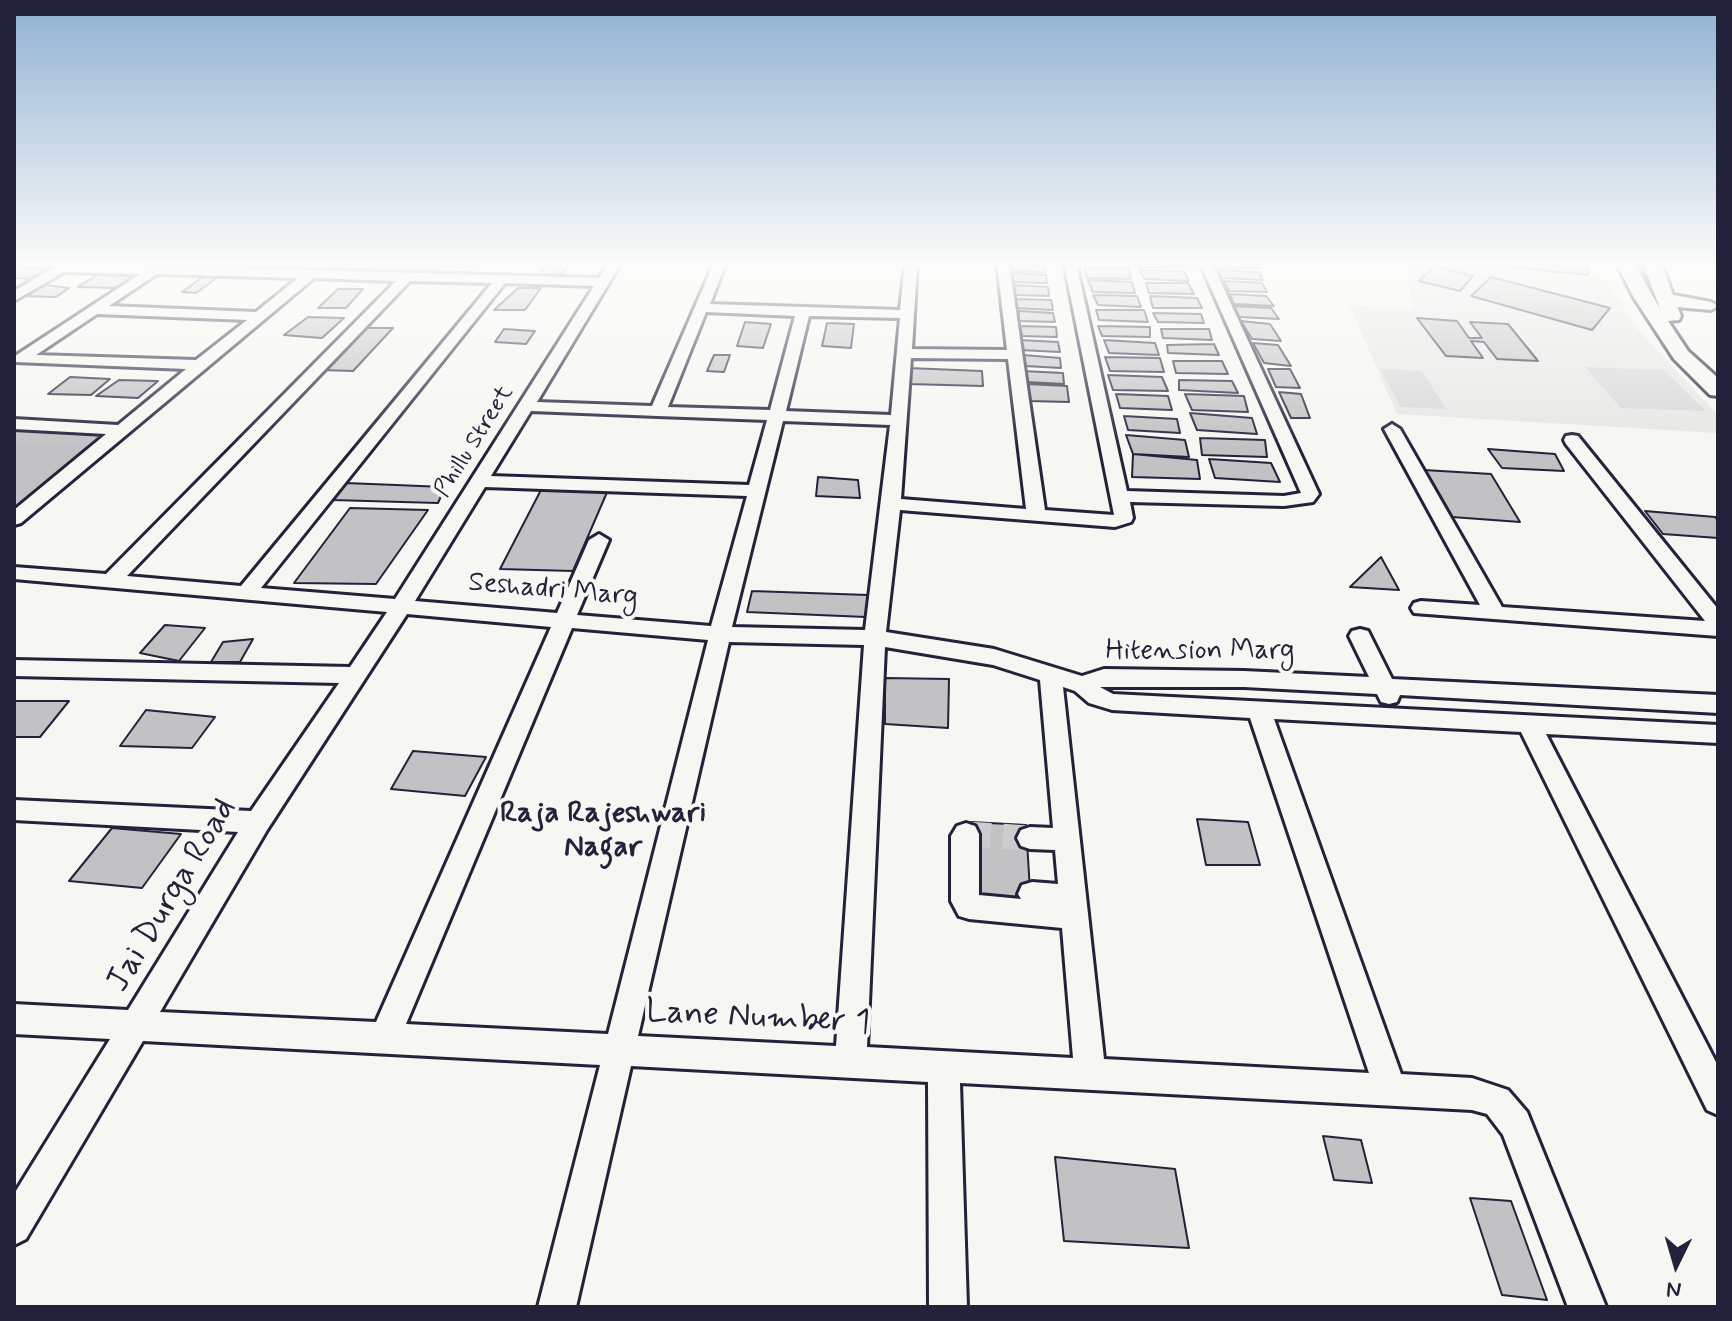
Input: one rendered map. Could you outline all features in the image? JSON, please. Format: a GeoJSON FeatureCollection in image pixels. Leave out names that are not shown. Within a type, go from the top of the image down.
{"type":"FeatureCollection","features":[{"type":"Feature","properties":{"kind":"street"},"geometry":{"type":"LineString","coordinates":[[17,361],[71,325]]}},
{"type":"Feature","properties":{"kind":"street"},"geometry":{"type":"LineString","coordinates":[[14,519],[249,325]]}},
{"type":"Feature","properties":{"kind":"street"},"geometry":{"type":"LineString","coordinates":[[112,580],[361,325]]}},
{"type":"Feature","properties":{"kind":"street"},"geometry":{"type":"LineString","coordinates":[[246,593],[465,325]]}},
{"type":"Feature","properties":{"kind":"street","name":"Phillu Street"},"geometry":{"type":"LineString","coordinates":[[401,606],[577,325]]}},
{"type":"Feature","properties":{"kind":"street"},"geometry":{"type":"LineString","coordinates":[[658,411],[694,325]]}},
{"type":"Feature","properties":{"kind":"street"},"geometry":{"type":"LineString","coordinates":[[557,1307],[720,634],[800,325]]}},
{"type":"Feature","properties":{"kind":"street"},"geometry":{"type":"LineString","coordinates":[[851,1062],[875,638],[892,504],[906,325]]}},
{"type":"Feature","properties":{"kind":"street"},"geometry":{"type":"LineString","coordinates":[[1010,325],[1036,514]]}},
{"type":"Feature","properties":{"kind":"street"},"geometry":{"type":"LineString","coordinates":[[892,504],[1118,521],[1125,515],[1084,325]]}},
{"type":"Feature","properties":{"kind":"street"},"geometry":{"type":"LineString","coordinates":[[1122,496],[1284,501],[1307,498],[1310,494],[1234,325]]}},
{"type":"Feature","properties":{"kind":"street"},"geometry":{"type":"LineString","coordinates":[[1661,325],[1673,345],[1718,390]]}},
{"type":"Feature","properties":{"kind":"street"},"geometry":{"type":"LineString","coordinates":[[1681,325],[1701,353],[1718,369]]}},
{"type":"Feature","properties":{"kind":"street"},"geometry":{"type":"LineString","coordinates":[[903,353],[1013,355]]}},
{"type":"Feature","properties":{"kind":"street"},"geometry":{"type":"LineString","coordinates":[[17,361],[200,365]]}},
{"type":"Feature","properties":{"kind":"street"},"geometry":{"type":"LineString","coordinates":[[526,406],[897,420]]}},
{"type":"Feature","properties":{"kind":"street"},"geometry":{"type":"LineString","coordinates":[[14,424],[122,430]]}},
{"type":"Feature","properties":{"kind":"street"},"geometry":{"type":"LineString","coordinates":[[1392,429],[1495,613]]}},
{"type":"Feature","properties":{"kind":"street"},"geometry":{"type":"LineString","coordinates":[[1572,440],[1718,626]]}},
{"type":"Feature","properties":{"kind":"street"},"geometry":{"type":"LineString","coordinates":[[479,481],[758,491]]}},
{"type":"Feature","properties":{"kind":"street"},"geometry":{"type":"LineString","coordinates":[[385,1038],[599,540]]}},
{"type":"Feature","properties":{"kind":"street","name":"Seshadri Marg"},"geometry":{"type":"LineString","coordinates":[[15,574],[720,634],[875,638],[994,657],[1083,685]]}},
{"type":"Feature","properties":{"kind":"street","name":"Jai Durga Road"},"geometry":{"type":"LineString","coordinates":[[14,1227],[258,822],[401,606]]}},
{"type":"Feature","properties":{"kind":"street"},"geometry":{"type":"LineString","coordinates":[[1421,608],[1718,626]]}},
{"type":"Feature","properties":{"kind":"street"},"geometry":{"type":"LineString","coordinates":[[1360,636],[1399,715]]}},
{"type":"Feature","properties":{"kind":"street"},"geometry":{"type":"LineString","coordinates":[[14,668],[353,675]]}},
{"type":"Feature","properties":{"kind":"street"},"geometry":{"type":"LineString","coordinates":[[1051,675],[1090,1074]]}},
{"type":"Feature","properties":{"kind":"street","name":"Hitension Marg"},"geometry":{"type":"LineString","coordinates":[[1718,704],[1384,686],[1134,677],[1104,677],[1083,685],[1097,697],[1112,702],[1718,734]]}},
{"type":"Feature","properties":{"kind":"street"},"geometry":{"type":"LineString","coordinates":[[1258,708],[1390,1088]]}},
{"type":"Feature","properties":{"kind":"street"},"geometry":{"type":"LineString","coordinates":[[1528,722],[1718,1099]]}},
{"type":"Feature","properties":{"kind":"street"},"geometry":{"type":"LineString","coordinates":[[14,810],[258,822]]}},
{"type":"Feature","properties":{"kind":"street"},"geometry":{"type":"LineString","coordinates":[[966,834],[965,901],[969,907],[1073,906]]}},
{"type":"Feature","properties":{"kind":"street"},"geometry":{"type":"LineString","coordinates":[[1030,838],[1067,840]]}},
{"type":"Feature","properties":{"kind":"street"},"geometry":{"type":"LineString","coordinates":[[1032,894],[1073,906]]}},
{"type":"Feature","properties":{"kind":"street","name":"Lane Number 1"},"geometry":{"type":"LineString","coordinates":[[14,1019],[1472,1094],[1497,1101],[1515,1124],[1587,1307]]}},
{"type":"Feature","properties":{"kind":"street"},"geometry":{"type":"LineString","coordinates":[[944,1067],[948,1307]]}},
{"type":"Feature","properties":{"kind":"shaded area"},"geometry":{"type":"Polygon","coordinates":[[[1358,325],[1635,325],[1718,415],[1718,433],[1397,414],[1358,325]]]}},
{"type":"Feature","properties":{"kind":"shaded area"},"geometry":{"type":"Polygon","coordinates":[[[1585,367],[1663,370],[1706,411],[1621,408],[1585,367]]]}},
{"type":"Feature","properties":{"kind":"shaded area"},"geometry":{"type":"Polygon","coordinates":[[[1380,369],[1422,371],[1446,409],[1401,407],[1380,369]]]}},
{"type":"Feature","properties":{"kind":"building"},"geometry":{"type":"Polygon","coordinates":[[[298,325],[337,325],[322,338],[284,335],[298,325]]]}},
{"type":"Feature","properties":{"kind":"building"},"geometry":{"type":"Polygon","coordinates":[[[744,325],[771,325],[763,348],[737,346],[744,325]]]}},
{"type":"Feature","properties":{"kind":"building"},"geometry":{"type":"Polygon","coordinates":[[[827,325],[854,325],[851,348],[822,346],[827,325]]]}},
{"type":"Feature","properties":{"kind":"building"},"geometry":{"type":"Polygon","coordinates":[[[1243,325],[1270,325],[1281,341],[1252,339],[1243,325]]]}},
{"type":"Feature","properties":{"kind":"building"},"geometry":{"type":"Polygon","coordinates":[[[1422,325],[1460,325],[1469,338],[1482,338],[1472,325],[1509,325],[1538,361],[1497,359],[1484,342],[1471,341],[1483,358],[1446,356],[1422,325]]]}},
{"type":"Feature","properties":{"kind":"building"},"geometry":{"type":"Polygon","coordinates":[[[1573,325],[1596,325],[1592,330],[1573,325]]]}},
{"type":"Feature","properties":{"kind":"building"},"geometry":{"type":"Polygon","coordinates":[[[1020,326],[1056,327],[1057,337],[1022,336],[1020,326]]]}},
{"type":"Feature","properties":{"kind":"building"},"geometry":{"type":"Polygon","coordinates":[[[1098,326],[1150,327],[1150,337],[1102,336],[1098,326]]]}},
{"type":"Feature","properties":{"kind":"building"},"geometry":{"type":"Polygon","coordinates":[[[362,328],[393,328],[353,371],[322,370],[362,328]]]}},
{"type":"Feature","properties":{"kind":"building"},"geometry":{"type":"Polygon","coordinates":[[[504,329],[535,331],[526,344],[495,342],[504,329]]]}},
{"type":"Feature","properties":{"kind":"building"},"geometry":{"type":"Polygon","coordinates":[[[1161,329],[1209,329],[1212,340],[1163,338],[1161,329]]]}},
{"type":"Feature","properties":{"kind":"building"},"geometry":{"type":"Polygon","coordinates":[[[1019,340],[1058,342],[1060,352],[1020,350],[1019,340]]]}},
{"type":"Feature","properties":{"kind":"building"},"geometry":{"type":"Polygon","coordinates":[[[1104,340],[1155,343],[1159,355],[1109,353],[1104,340]]]}},
{"type":"Feature","properties":{"kind":"building"},"geometry":{"type":"Polygon","coordinates":[[[1253,343],[1278,345],[1291,366],[1264,363],[1253,343]]]}},
{"type":"Feature","properties":{"kind":"building"},"geometry":{"type":"Polygon","coordinates":[[[1214,344],[1219,355],[1168,353],[1167,345],[1214,344]]]}},
{"type":"Feature","properties":{"kind":"building"},"geometry":{"type":"Polygon","coordinates":[[[714,355],[730,355],[724,372],[707,371],[714,355]]]}},
{"type":"Feature","properties":{"kind":"building"},"geometry":{"type":"Polygon","coordinates":[[[1023,355],[1060,358],[1061,368],[1025,366],[1023,355]]]}},
{"type":"Feature","properties":{"kind":"building"},"geometry":{"type":"Polygon","coordinates":[[[1105,357],[1160,358],[1164,372],[1110,371],[1105,357]]]}},
{"type":"Feature","properties":{"kind":"building"},"geometry":{"type":"Polygon","coordinates":[[[1173,361],[1222,361],[1228,374],[1176,373],[1173,361]]]}},
{"type":"Feature","properties":{"kind":"building"},"geometry":{"type":"Polygon","coordinates":[[[908,368],[982,371],[983,386],[908,384],[908,368]]]}},
{"type":"Feature","properties":{"kind":"building"},"geometry":{"type":"Polygon","coordinates":[[[1268,369],[1290,369],[1300,388],[1276,387],[1268,369]]]}},
{"type":"Feature","properties":{"kind":"building"},"geometry":{"type":"Polygon","coordinates":[[[1022,371],[1063,373],[1064,384],[1027,382],[1022,371]]]}},
{"type":"Feature","properties":{"kind":"building"},"geometry":{"type":"Polygon","coordinates":[[[1108,375],[1162,377],[1168,391],[1113,390],[1108,375]]]}},
{"type":"Feature","properties":{"kind":"building"},"geometry":{"type":"Polygon","coordinates":[[[70,377],[110,379],[91,395],[48,394],[70,377]]]}},
{"type":"Feature","properties":{"kind":"building"},"geometry":{"type":"Polygon","coordinates":[[[119,380],[158,381],[138,398],[96,396],[119,380]]]}},
{"type":"Feature","properties":{"kind":"building"},"geometry":{"type":"Polygon","coordinates":[[[1179,380],[1232,381],[1238,393],[1179,390],[1179,380]]]}},
{"type":"Feature","properties":{"kind":"building"},"geometry":{"type":"Polygon","coordinates":[[[1028,384],[1067,386],[1069,402],[1029,401],[1028,384]]]}},
{"type":"Feature","properties":{"kind":"building"},"geometry":{"type":"Polygon","coordinates":[[[1279,392],[1301,394],[1310,418],[1291,418],[1279,392]]]}},
{"type":"Feature","properties":{"kind":"building"},"geometry":{"type":"Polygon","coordinates":[[[1116,394],[1168,396],[1172,410],[1120,408],[1116,394]]]}},
{"type":"Feature","properties":{"kind":"building"},"geometry":{"type":"Polygon","coordinates":[[[1185,394],[1244,396],[1248,412],[1192,410],[1185,394]]]}},
{"type":"Feature","properties":{"kind":"building"},"geometry":{"type":"Polygon","coordinates":[[[1190,413],[1252,418],[1257,434],[1197,430],[1190,413]]]}},
{"type":"Feature","properties":{"kind":"building"},"geometry":{"type":"Polygon","coordinates":[[[1124,416],[1177,419],[1180,433],[1128,430],[1124,416]]]}},
{"type":"Feature","properties":{"kind":"building"},"geometry":{"type":"Polygon","coordinates":[[[14,428],[106,432],[14,511],[14,428]]]}},
{"type":"Feature","properties":{"kind":"building"},"geometry":{"type":"Polygon","coordinates":[[[1126,435],[1185,440],[1189,457],[1133,454],[1126,435]]]}},
{"type":"Feature","properties":{"kind":"building"},"geometry":{"type":"Polygon","coordinates":[[[1200,438],[1265,440],[1267,457],[1202,455],[1200,438]]]}},
{"type":"Feature","properties":{"kind":"building"},"geometry":{"type":"Polygon","coordinates":[[[1488,449],[1555,454],[1564,471],[1502,468],[1488,449]]]}},
{"type":"Feature","properties":{"kind":"building"},"geometry":{"type":"Polygon","coordinates":[[[1133,454],[1197,460],[1200,479],[1132,477],[1133,454]]]}},
{"type":"Feature","properties":{"kind":"building"},"geometry":{"type":"Polygon","coordinates":[[[1209,459],[1271,463],[1280,482],[1215,478],[1209,459]]]}},
{"type":"Feature","properties":{"kind":"building"},"geometry":{"type":"Polygon","coordinates":[[[1424,470],[1491,474],[1520,522],[1452,517],[1424,470]]]}},
{"type":"Feature","properties":{"kind":"building"},"geometry":{"type":"Polygon","coordinates":[[[818,477],[858,480],[860,498],[816,496],[818,477]]]}},
{"type":"Feature","properties":{"kind":"building"},"geometry":{"type":"Polygon","coordinates":[[[346,483],[445,487],[438,503],[332,500],[346,483]]]}},
{"type":"Feature","properties":{"kind":"building"},"geometry":{"type":"Polygon","coordinates":[[[542,488],[608,490],[573,571],[500,569],[542,488]]]}},
{"type":"Feature","properties":{"kind":"building"},"geometry":{"type":"Polygon","coordinates":[[[350,508],[428,510],[376,584],[294,583],[350,508]]]}},
{"type":"Feature","properties":{"kind":"building"},"geometry":{"type":"Polygon","coordinates":[[[1645,511],[1715,517],[1718,520],[1718,538],[1663,534],[1645,511]]]}},
{"type":"Feature","properties":{"kind":"building"},"geometry":{"type":"Polygon","coordinates":[[[1381,557],[1399,590],[1350,587],[1381,557]]]}},
{"type":"Feature","properties":{"kind":"building"},"geometry":{"type":"Polygon","coordinates":[[[752,591],[868,595],[866,617],[747,612],[752,591]]]}},
{"type":"Feature","properties":{"kind":"building"},"geometry":{"type":"Polygon","coordinates":[[[165,625],[205,628],[179,661],[140,653],[165,625]]]}},
{"type":"Feature","properties":{"kind":"building"},"geometry":{"type":"Polygon","coordinates":[[[253,639],[240,662],[211,662],[223,642],[253,639]]]}},
{"type":"Feature","properties":{"kind":"building"},"geometry":{"type":"Polygon","coordinates":[[[885,678],[949,679],[948,728],[885,724],[885,678]]]}},
{"type":"Feature","properties":{"kind":"building"},"geometry":{"type":"Polygon","coordinates":[[[14,701],[69,701],[40,737],[14,737],[14,701]]]}},
{"type":"Feature","properties":{"kind":"building"},"geometry":{"type":"Polygon","coordinates":[[[146,710],[215,717],[192,748],[120,746],[146,710]]]}},
{"type":"Feature","properties":{"kind":"building"},"geometry":{"type":"Polygon","coordinates":[[[413,751],[486,757],[465,796],[391,789],[413,751]]]}},
{"type":"Feature","properties":{"kind":"building"},"geometry":{"type":"Polygon","coordinates":[[[1197,819],[1248,822],[1260,865],[1206,865],[1197,819]]]}},
{"type":"Feature","properties":{"kind":"building"},"geometry":{"type":"Polygon","coordinates":[[[971,822],[1026,825],[1031,907],[974,903],[971,822]]]}},
{"type":"Feature","properties":{"kind":"building"},"geometry":{"type":"Polygon","coordinates":[[[112,828],[181,834],[142,888],[69,881],[112,828]]]}},
{"type":"Feature","properties":{"kind":"building"},"geometry":{"type":"Polygon","coordinates":[[[1323,1136],[1361,1140],[1372,1183],[1334,1180],[1323,1136]]]}},
{"type":"Feature","properties":{"kind":"building"},"geometry":{"type":"Polygon","coordinates":[[[1055,1157],[1175,1169],[1189,1248],[1064,1241],[1055,1157]]]}},
{"type":"Feature","properties":{"kind":"building"},"geometry":{"type":"Polygon","coordinates":[[[1470,1198],[1511,1201],[1547,1300],[1502,1295],[1470,1198]]]}},
{"type":"Feature","properties":{"kind":"tunnel"},"geometry":{"type":"LineString","coordinates":[[966,834],[1030,838]]}},
{"type":"Feature","properties":{"kind":"district","name":"Raja Rajeshwari Nagar"},"geometry":{"type":"Point","coordinates":[603,832]}}]}
